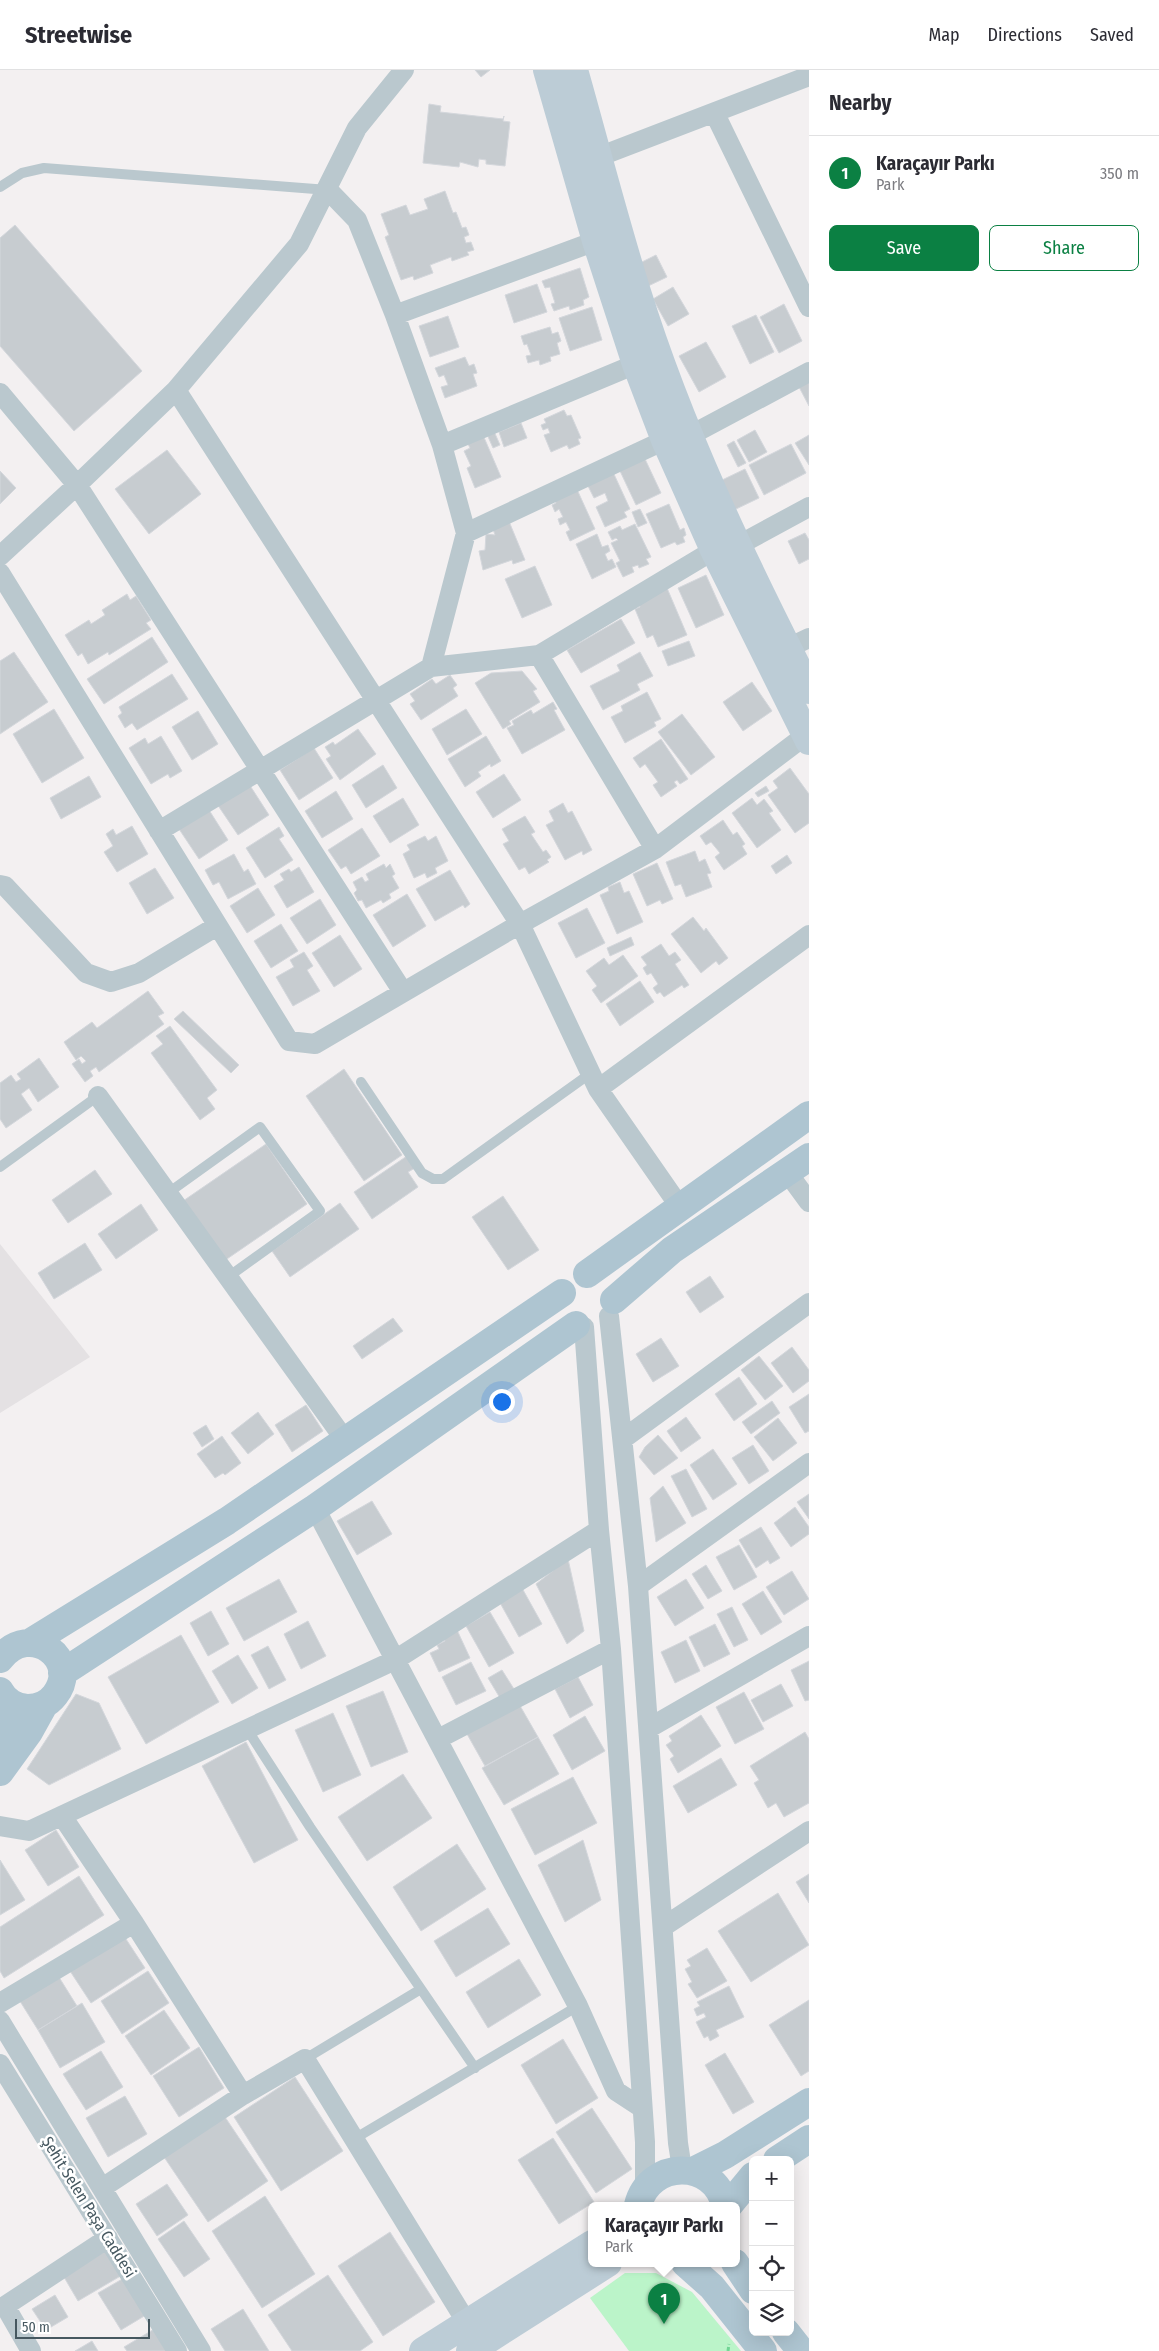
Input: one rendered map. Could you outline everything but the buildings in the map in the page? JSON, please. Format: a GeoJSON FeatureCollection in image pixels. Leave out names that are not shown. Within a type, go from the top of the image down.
{"type":"FeatureCollection","features":[{"type":"Feature","properties":{"kind":"main road"},"geometry":{"type":"LineString","coordinates":[[547,70],[596,241],[636,364],[677,438],[808,738]]}},
{"type":"Feature","properties":{"kind":"main road"},"geometry":{"type":"LineString","coordinates":[[574,70],[677,438]]}},
{"type":"Feature","properties":{"kind":"main road"},"geometry":{"type":"LineString","coordinates":[[726,548],[798,643],[809,690]]}},
{"type":"Feature","properties":{"kind":"main road"},"geometry":{"type":"LineString","coordinates":[[0,1659],[13,1646],[32,1642],[227,1521],[562,1293],[571,1280],[587,1274],[809,1116]]}},
{"type":"Feature","properties":{"kind":"main road"},"geometry":{"type":"LineString","coordinates":[[562,1293],[562,1309],[566,1317],[580,1326],[596,1326],[611,1308],[672,1250],[809,1157]]}},
{"type":"Feature","properties":{"kind":"main road"},"geometry":{"type":"LineString","coordinates":[[587,1274],[602,1279],[608,1285],[611,1308]]}},
{"type":"Feature","properties":{"kind":"main road"},"geometry":{"type":"LineString","coordinates":[[62,1673],[315,1508],[580,1326]]}},
{"type":"Feature","properties":{"kind":"main road"},"geometry":{"type":"LineString","coordinates":[[0,1772],[29,1732],[44,1705],[58,1692],[62,1673],[60,1664],[49,1649],[32,1642]]}},
{"type":"Feature","properties":{"kind":"main road"},"geometry":{"type":"LineString","coordinates":[[0,1742],[8,1698],[35,1708],[44,1705]]}},
{"type":"Feature","properties":{"kind":"main road"},"geometry":{"type":"LineString","coordinates":[[641,2197],[661,2174],[687,2170],[739,2146],[809,2102]]}},
{"type":"Feature","properties":{"kind":"main road"},"geometry":{"type":"LineString","coordinates":[[782,2156],[809,2139]]}},
{"type":"Feature","properties":{"kind":"main road"},"geometry":{"type":"LineString","coordinates":[[687,2170],[712,2182],[724,2202]]}},
{"type":"Feature","properties":{"kind":"main road"},"geometry":{"type":"LineString","coordinates":[[731,2202],[749,2180]]}},
{"type":"Feature","properties":{"kind":"main road"},"geometry":{"type":"LineString","coordinates":[[423,2351],[588,2247]]}},
{"type":"Feature","properties":{"kind":"main road"},"geometry":{"type":"LineString","coordinates":[[470,2351],[602,2267]]}},
{"type":"Feature","properties":{"kind":"main road"},"geometry":{"type":"LineString","coordinates":[[690,2267],[712,2287],[763,2351]]}},
{"type":"Feature","properties":{"kind":"main road"},"geometry":{"type":"LineString","coordinates":[[738,2267],[749,2284]]}},
{"type":"Feature","properties":{"kind":"main road"},"geometry":{"type":"LineString","coordinates":[[789,2336],[801,2351]]}},
{"type":"Feature","properties":{"kind":"street"},"geometry":{"type":"LineString","coordinates":[[0,556],[176,390],[300,244],[357,128],[404,70]]}},
{"type":"Feature","properties":{"kind":"street"},"geometry":{"type":"LineString","coordinates":[[598,157],[715,114],[809,76]]}},
{"type":"Feature","properties":{"kind":"street"},"geometry":{"type":"LineString","coordinates":[[715,114],[809,307]]}},
{"type":"Feature","properties":{"kind":"street"},"geometry":{"type":"LineString","coordinates":[[328,190],[357,220],[395,315],[442,445],[466,533],[431,667]]}},
{"type":"Feature","properties":{"kind":"street"},"geometry":{"type":"LineString","coordinates":[[395,315],[596,241]]}},
{"type":"Feature","properties":{"kind":"street"},"geometry":{"type":"LineString","coordinates":[[442,445],[636,364]]}},
{"type":"Feature","properties":{"kind":"street"},"geometry":{"type":"LineString","coordinates":[[466,533],[677,438],[809,372]]}},
{"type":"Feature","properties":{"kind":"street"},"geometry":{"type":"LineString","coordinates":[[176,390],[520,924],[595,1081],[680,1207]]}},
{"type":"Feature","properties":{"kind":"street"},"geometry":{"type":"LineString","coordinates":[[0,393],[77,485],[404,992]]}},
{"type":"Feature","properties":{"kind":"street"},"geometry":{"type":"LineString","coordinates":[[159,831],[378,701],[431,667],[539,655],[726,548],[809,507]]}},
{"type":"Feature","properties":{"kind":"street"},"geometry":{"type":"LineString","coordinates":[[0,573],[288,1041],[315,1044],[520,924],[656,849],[808,738]]}},
{"type":"Feature","properties":{"kind":"street"},"geometry":{"type":"LineString","coordinates":[[539,655],[656,849]]}},
{"type":"Feature","properties":{"kind":"street"},"geometry":{"type":"LineString","coordinates":[[0,886],[5,886],[86,973],[111,982],[140,973],[217,926]]}},
{"type":"Feature","properties":{"kind":"street"},"geometry":{"type":"LineString","coordinates":[[595,1081],[809,935]]}},
{"type":"Feature","properties":{"kind":"street"},"geometry":{"type":"LineString","coordinates":[[98,1096],[345,1440]]}},
{"type":"Feature","properties":{"kind":"street"},"geometry":{"type":"LineString","coordinates":[[787,1172],[809,1202]]}},
{"type":"Feature","properties":{"kind":"street"},"geometry":{"type":"LineString","coordinates":[[623,1439],[809,1303]]}},
{"type":"Feature","properties":{"kind":"street"},"geometry":{"type":"LineString","coordinates":[[611,1308],[638,1586],[678,2144],[687,2170]]}},
{"type":"Feature","properties":{"kind":"street"},"geometry":{"type":"LineString","coordinates":[[580,1326],[611,1649],[642,2108],[641,2197]]}},
{"type":"Feature","properties":{"kind":"street"},"geometry":{"type":"LineString","coordinates":[[638,1586],[809,1463]]}},
{"type":"Feature","properties":{"kind":"street"},"geometry":{"type":"LineString","coordinates":[[315,1508],[578,2006],[616,2091],[642,2108]]}},
{"type":"Feature","properties":{"kind":"street"},"geometry":{"type":"LineString","coordinates":[[0,1826],[29,1831],[395,1660],[599,1530]]}},
{"type":"Feature","properties":{"kind":"street"},"geometry":{"type":"LineString","coordinates":[[649,1728],[809,1636]]}},
{"type":"Feature","properties":{"kind":"street"},"geometry":{"type":"LineString","coordinates":[[438,1739],[611,1649]]}},
{"type":"Feature","properties":{"kind":"street"},"geometry":{"type":"LineString","coordinates":[[62,1816],[134,1923],[244,2095]]}},
{"type":"Feature","properties":{"kind":"street"},"geometry":{"type":"LineString","coordinates":[[663,1927],[809,1832]]}},
{"type":"Feature","properties":{"kind":"street"},"geometry":{"type":"LineString","coordinates":[[0,2003],[134,1923]]}},
{"type":"Feature","properties":{"kind":"street"},"geometry":{"type":"LineString","coordinates":[[0,2021],[201,2351]]}},
{"type":"Feature","properties":{"kind":"street"},"geometry":{"type":"LineString","coordinates":[[102,2188],[244,2095],[305,2059],[467,2323]]}},
{"type":"Feature","properties":{"kind":"street","name":"Şehit Selen Paşa Caddesi"},"geometry":{"type":"LineString","coordinates":[[0,2064],[177,2351]]}},
{"type":"Feature","properties":{"kind":"street"},"geometry":{"type":"LineString","coordinates":[[30,2351],[5,2306],[108,2238]]}},
{"type":"Feature","properties":{"kind":"lane"},"geometry":{"type":"LineString","coordinates":[[0,187],[22,173],[44,168],[328,190]]}},
{"type":"Feature","properties":{"kind":"lane"},"geometry":{"type":"LineString","coordinates":[[361,1082],[422,1174],[444,1179],[595,1081]]}},
{"type":"Feature","properties":{"kind":"lane"},"geometry":{"type":"LineString","coordinates":[[0,1167],[98,1096]]}},
{"type":"Feature","properties":{"kind":"lane"},"geometry":{"type":"LineString","coordinates":[[168,1193],[260,1126],[320,1211],[228,1277]]}},
{"type":"Feature","properties":{"kind":"lane"},"geometry":{"type":"LineString","coordinates":[[247,1729],[310,1827],[474,2068]]}},
{"type":"Feature","properties":{"kind":"lane"},"geometry":{"type":"LineString","coordinates":[[305,2059],[421,1988]]}},
{"type":"Feature","properties":{"kind":"lane"},"geometry":{"type":"LineString","coordinates":[[354,2139],[578,2006]]}},
{"type":"Feature","properties":{"kind":"shaded area"},"geometry":{"type":"Polygon","coordinates":[[[0,1244],[90,1357],[0,1413],[0,1244]]]}},
{"type":"Feature","properties":{"kind":"green space"},"geometry":{"type":"Polygon","coordinates":[[[625,2273],[656,2273],[692,2292],[741,2351],[629,2351],[590,2298],[625,2273]]]}},
{"type":"Feature","properties":{"kind":"place","name":"Karaçayır Parkı"},"geometry":{"type":"Point","coordinates":[664,2324]}}]}
